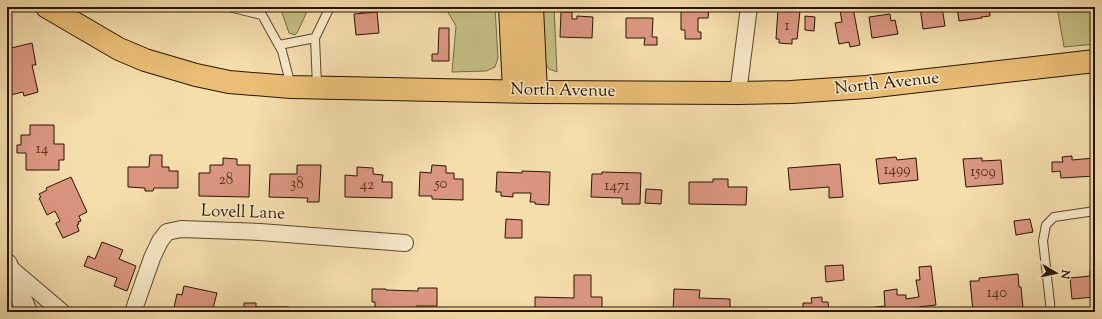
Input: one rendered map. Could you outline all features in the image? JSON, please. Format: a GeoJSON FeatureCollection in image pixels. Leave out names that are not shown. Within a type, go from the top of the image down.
{"type":"FeatureCollection","features":[{"type":"Feature","properties":{"kind":"main road","name":"North Avenue"},"geometry":{"type":"LineString","coordinates":[[47,7],[119,49],[145,60],[196,75],[229,82],[291,87],[536,92],[791,92],[867,87],[1095,61]]}},
{"type":"Feature","properties":{"kind":"main road"},"geometry":{"type":"LineString","coordinates":[[510,7],[514,91]]}},
{"type":"Feature","properties":{"kind":"main road"},"geometry":{"type":"LineString","coordinates":[[532,7],[536,92]]}},
{"type":"Feature","properties":{"kind":"street"},"geometry":{"type":"LineString","coordinates":[[738,93],[749,7]]}},
{"type":"Feature","properties":{"kind":"street","name":"Lovell Lane"},"geometry":{"type":"LineString","coordinates":[[133,312],[152,258],[160,241],[167,232],[181,230],[260,232],[405,243]]}},
{"type":"Feature","properties":{"kind":"street"},"geometry":{"type":"LineString","coordinates":[[7,264],[27,312]]}},
{"type":"Feature","properties":{"kind":"street"},"geometry":{"type":"LineString","coordinates":[[7,264],[62,312]]}},
{"type":"Feature","properties":{"kind":"lane"},"geometry":{"type":"LineString","coordinates":[[228,7],[262,15],[282,51],[291,87]]}},
{"type":"Feature","properties":{"kind":"lane"},"geometry":{"type":"LineString","coordinates":[[317,87],[315,38],[330,7]]}},
{"type":"Feature","properties":{"kind":"lane"},"geometry":{"type":"LineString","coordinates":[[279,46],[315,38]]}},
{"type":"Feature","properties":{"kind":"lane"},"geometry":{"type":"LineString","coordinates":[[1051,312],[1043,241],[1046,225],[1054,217],[1095,211]]}},
{"type":"Feature","properties":{"kind":"shaded area"},"geometry":{"type":"Polygon","coordinates":[[[280,7],[309,7],[295,35],[289,33],[280,7]]]}},
{"type":"Feature","properties":{"kind":"shaded area"},"geometry":{"type":"Polygon","coordinates":[[[445,7],[495,7],[498,58],[495,67],[486,71],[452,72],[456,26],[445,7]]]}},
{"type":"Feature","properties":{"kind":"shaded area"},"geometry":{"type":"Polygon","coordinates":[[[542,7],[554,7],[557,72],[549,69],[544,60],[542,7]]]}},
{"type":"Feature","properties":{"kind":"shaded area"},"geometry":{"type":"Polygon","coordinates":[[[1057,7],[1095,7],[1095,44],[1064,47],[1057,7]]]}},
{"type":"Feature","properties":{"kind":"building"},"geometry":{"type":"Polygon","coordinates":[[[686,7],[709,7],[708,18],[698,18],[698,32],[701,32],[701,39],[685,39],[685,30],[681,30],[681,10],[686,10],[686,7]]]}},
{"type":"Feature","properties":{"kind":"building"},"geometry":{"type":"Polygon","coordinates":[[[920,7],[942,7],[945,26],[923,29],[920,7]]]}},
{"type":"Feature","properties":{"kind":"building"},"geometry":{"type":"Polygon","coordinates":[[[957,7],[989,7],[990,16],[959,21],[957,7]]]}},
{"type":"Feature","properties":{"kind":"building"},"geometry":{"type":"Polygon","coordinates":[[[853,8],[860,45],[850,47],[849,42],[839,44],[835,23],[842,22],[840,10],[853,8]]]}},
{"type":"Feature","properties":{"kind":"building"},"geometry":{"type":"Polygon","coordinates":[[[778,9],[800,11],[797,39],[792,39],[792,44],[779,43],[779,39],[776,39],[778,9]]]}},
{"type":"Feature","properties":{"kind":"building"},"geometry":{"type":"Polygon","coordinates":[[[377,12],[379,33],[356,35],[354,14],[377,12]]]}},
{"type":"Feature","properties":{"kind":"building"},"geometry":{"type":"Polygon","coordinates":[[[561,12],[572,12],[572,19],[577,19],[577,16],[593,17],[592,38],[560,37],[561,12]]]}},
{"type":"Feature","properties":{"kind":"building"},"geometry":{"type":"Polygon","coordinates":[[[890,14],[891,21],[895,20],[898,34],[872,38],[869,17],[890,14]]]}},
{"type":"Feature","properties":{"kind":"building"},"geometry":{"type":"Polygon","coordinates":[[[805,16],[815,17],[814,31],[805,30],[805,16]]]}},
{"type":"Feature","properties":{"kind":"building"},"geometry":{"type":"Polygon","coordinates":[[[626,18],[653,18],[652,37],[657,37],[657,45],[644,45],[645,38],[626,38],[626,18]]]}},
{"type":"Feature","properties":{"kind":"building"},"geometry":{"type":"Polygon","coordinates":[[[439,28],[449,28],[449,61],[432,61],[432,54],[438,54],[439,28]]]}},
{"type":"Feature","properties":{"kind":"building"},"geometry":{"type":"Polygon","coordinates":[[[32,43],[36,65],[32,65],[38,92],[24,96],[23,92],[10,95],[7,84],[7,49],[32,43]]]}},
{"type":"Feature","properties":{"kind":"building"},"geometry":{"type":"Polygon","coordinates":[[[30,125],[54,125],[54,144],[64,144],[64,160],[59,160],[59,170],[26,170],[26,153],[17,153],[17,145],[21,145],[21,135],[30,135],[30,125]]]}},
{"type":"Feature","properties":{"kind":"building"},"geometry":{"type":"Polygon","coordinates":[[[150,155],[162,155],[162,167],[169,167],[169,171],[178,171],[178,188],[154,188],[153,191],[145,191],[145,188],[128,187],[128,167],[149,167],[150,155]]]}},
{"type":"Feature","properties":{"kind":"building"},"geometry":{"type":"Polygon","coordinates":[[[1072,156],[1072,160],[1095,158],[1095,176],[1061,178],[1060,171],[1052,172],[1052,162],[1063,162],[1062,157],[1072,156]]]}},
{"type":"Feature","properties":{"kind":"building"},"geometry":{"type":"Polygon","coordinates":[[[896,157],[897,160],[916,158],[918,180],[879,184],[876,159],[896,157]]]}},
{"type":"Feature","properties":{"kind":"building"},"geometry":{"type":"Polygon","coordinates":[[[223,158],[237,159],[237,165],[250,165],[249,197],[199,196],[199,173],[210,173],[210,165],[223,165],[223,158]]]}},
{"type":"Feature","properties":{"kind":"building"},"geometry":{"type":"Polygon","coordinates":[[[982,158],[982,161],[1001,160],[1003,184],[966,187],[963,159],[982,158]]]}},
{"type":"Feature","properties":{"kind":"building"},"geometry":{"type":"Polygon","coordinates":[[[840,164],[843,197],[829,198],[829,187],[790,190],[788,168],[840,164]]]}},
{"type":"Feature","properties":{"kind":"building"},"geometry":{"type":"Polygon","coordinates":[[[297,165],[321,165],[319,202],[307,202],[308,198],[269,197],[270,174],[297,174],[297,165]]]}},
{"type":"Feature","properties":{"kind":"building"},"geometry":{"type":"Polygon","coordinates":[[[432,165],[446,166],[446,173],[454,173],[454,179],[463,179],[463,200],[432,199],[432,196],[419,196],[420,172],[431,173],[432,165]]]}},
{"type":"Feature","properties":{"kind":"building"},"geometry":{"type":"Polygon","coordinates":[[[357,167],[373,168],[373,174],[383,175],[382,182],[392,182],[392,198],[345,197],[345,175],[357,176],[357,167]]]}},
{"type":"Feature","properties":{"kind":"building"},"geometry":{"type":"Polygon","coordinates":[[[522,171],[550,172],[549,205],[530,202],[531,193],[513,193],[513,197],[501,196],[501,192],[496,192],[497,172],[522,173],[522,171]]]}},
{"type":"Feature","properties":{"kind":"building"},"geometry":{"type":"Polygon","coordinates":[[[602,172],[641,173],[640,204],[622,204],[622,198],[591,197],[592,174],[602,174],[602,172]]]}},
{"type":"Feature","properties":{"kind":"building"},"geometry":{"type":"Polygon","coordinates":[[[71,177],[87,212],[79,216],[81,221],[78,222],[79,224],[77,225],[79,231],[63,238],[56,224],[60,221],[55,211],[47,215],[39,198],[41,197],[39,194],[47,190],[46,188],[71,177]]]}},
{"type":"Feature","properties":{"kind":"building"},"geometry":{"type":"Polygon","coordinates":[[[713,179],[728,179],[728,187],[747,187],[746,205],[689,204],[689,182],[713,182],[713,179]]]}},
{"type":"Feature","properties":{"kind":"building"},"geometry":{"type":"Polygon","coordinates":[[[646,189],[662,190],[661,204],[645,203],[646,189]]]}},
{"type":"Feature","properties":{"kind":"building"},"geometry":{"type":"Polygon","coordinates":[[[506,219],[522,220],[522,238],[505,238],[506,219]]]}},
{"type":"Feature","properties":{"kind":"building"},"geometry":{"type":"Polygon","coordinates":[[[1030,219],[1033,232],[1016,235],[1014,221],[1030,219]]]}},
{"type":"Feature","properties":{"kind":"building"},"geometry":{"type":"Polygon","coordinates":[[[102,242],[123,250],[119,259],[136,266],[127,291],[114,286],[117,278],[84,266],[88,256],[95,259],[102,242]]]}},
{"type":"Feature","properties":{"kind":"building"},"geometry":{"type":"Polygon","coordinates":[[[843,265],[844,280],[826,282],[825,266],[843,265]]]}},
{"type":"Feature","properties":{"kind":"building"},"geometry":{"type":"Polygon","coordinates":[[[931,266],[936,305],[919,307],[919,312],[868,312],[868,308],[885,306],[884,291],[897,289],[897,295],[906,295],[906,299],[919,297],[916,280],[920,280],[919,267],[931,266]]]}},
{"type":"Feature","properties":{"kind":"building"},"geometry":{"type":"Polygon","coordinates":[[[1090,270],[1095,270],[1095,297],[1072,299],[1070,278],[1090,276],[1090,270]]]}},
{"type":"Feature","properties":{"kind":"building"},"geometry":{"type":"Polygon","coordinates":[[[1018,274],[1023,308],[983,312],[983,310],[973,311],[970,281],[979,281],[979,278],[1018,274]]]}},
{"type":"Feature","properties":{"kind":"building"},"geometry":{"type":"Polygon","coordinates":[[[574,275],[591,275],[591,297],[602,297],[602,312],[535,312],[535,297],[574,298],[574,275]]]}},
{"type":"Feature","properties":{"kind":"building"},"geometry":{"type":"Polygon","coordinates":[[[184,286],[217,293],[212,312],[173,312],[177,294],[182,295],[184,286]]]}},
{"type":"Feature","properties":{"kind":"building"},"geometry":{"type":"Polygon","coordinates":[[[418,288],[437,288],[437,306],[416,306],[416,312],[375,312],[375,302],[372,302],[372,289],[418,291],[418,288]]]}},
{"type":"Feature","properties":{"kind":"building"},"geometry":{"type":"Polygon","coordinates":[[[674,289],[700,290],[699,298],[730,299],[730,312],[673,312],[674,289]]]}},
{"type":"Feature","properties":{"kind":"building"},"geometry":{"type":"Polygon","coordinates":[[[822,297],[822,302],[828,302],[829,312],[803,312],[803,303],[812,303],[811,298],[822,297]]]}},
{"type":"Feature","properties":{"kind":"building"},"geometry":{"type":"Polygon","coordinates":[[[244,303],[256,303],[256,307],[289,307],[289,312],[244,312],[244,303]]]}}]}
